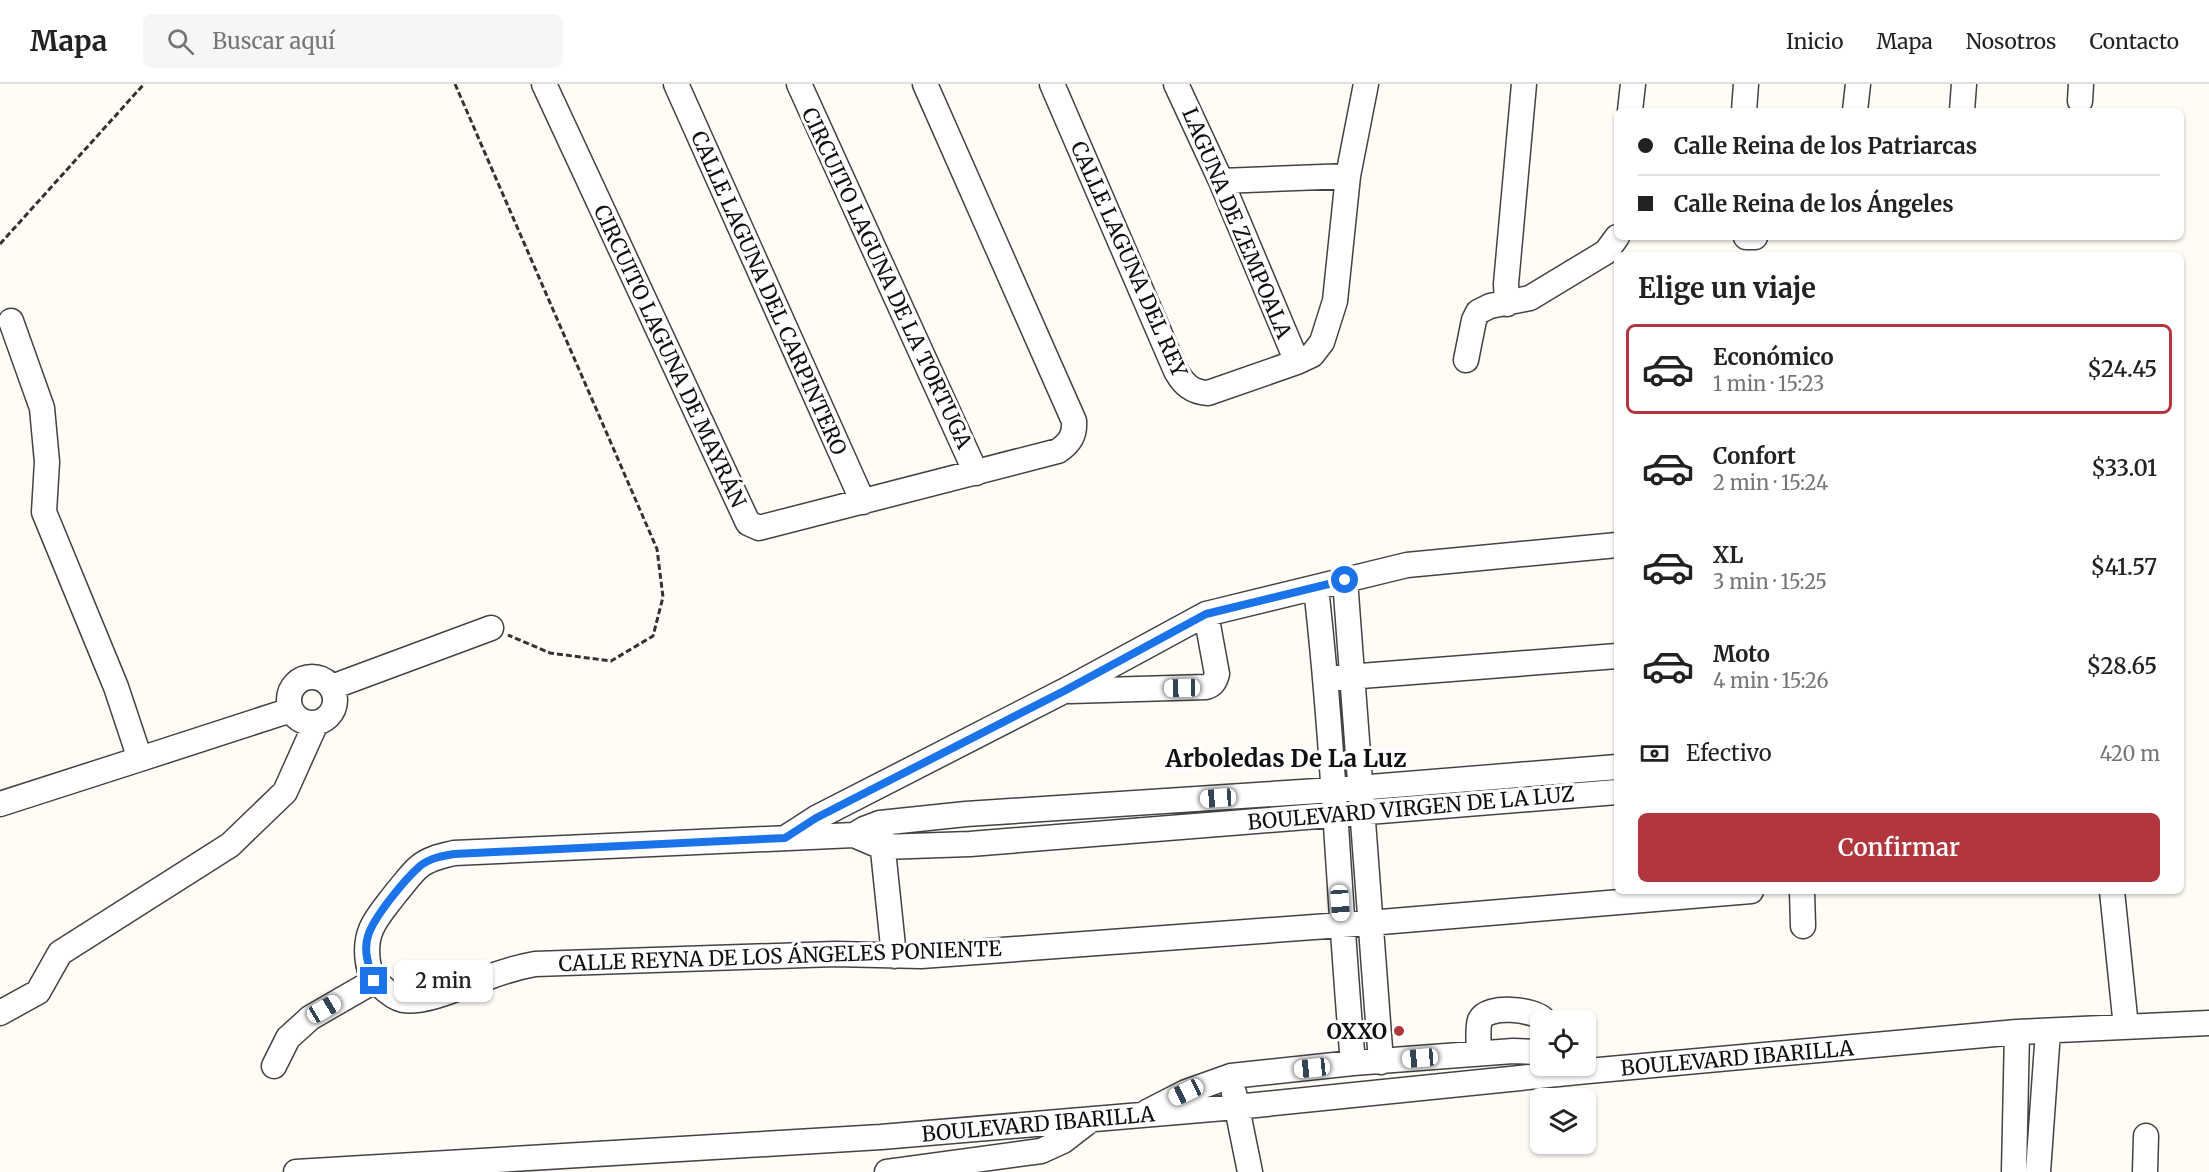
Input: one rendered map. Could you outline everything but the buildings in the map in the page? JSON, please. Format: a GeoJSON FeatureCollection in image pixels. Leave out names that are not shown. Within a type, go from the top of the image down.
{"type":"FeatureCollection","features":[{"type":"Feature","properties":{"kind":"street","name":"CIRCUITO LAGUNA DE MAYRÁN"},"geometry":{"type":"LineString","coordinates":[[544,84],[748,523],[759,528],[1058,451],[1071,440],[1074,434],[1074,421],[925,84]]}},
{"type":"Feature","properties":{"kind":"street","name":"CALLE LAGUNA DEL CARPINTERO"},"geometry":{"type":"LineString","coordinates":[[676,84],[863,502]]}},
{"type":"Feature","properties":{"kind":"street","name":"CIRCUITO LAGUNA DE LA TORTUGA"},"geometry":{"type":"LineString","coordinates":[[799,84],[976,472]]}},
{"type":"Feature","properties":{"kind":"street","name":"CALLE LAGUNA DEL REY"},"geometry":{"type":"LineString","coordinates":[[1052,84],[1176,371],[1186,386],[1208,393],[1312,355],[1324,336],[1335,301],[1348,176],[1366,84]]}},
{"type":"Feature","properties":{"kind":"street","name":"LAGUNA DE ZEMPOALA"},"geometry":{"type":"LineString","coordinates":[[1176,84],[1221,181],[1297,362]]}},
{"type":"Feature","properties":{"kind":"street"},"geometry":{"type":"LineString","coordinates":[[1508,304],[1506,284],[1524,84]]}},
{"type":"Feature","properties":{"kind":"street"},"geometry":{"type":"LineString","coordinates":[[1630,108],[1633,84]]}},
{"type":"Feature","properties":{"kind":"street"},"geometry":{"type":"LineString","coordinates":[[1744,108],[1746,84]]}},
{"type":"Feature","properties":{"kind":"street"},"geometry":{"type":"LineString","coordinates":[[1855,108],[1858,84]]}},
{"type":"Feature","properties":{"kind":"street"},"geometry":{"type":"LineString","coordinates":[[1962,108],[1965,84]]}},
{"type":"Feature","properties":{"kind":"street"},"geometry":{"type":"LineString","coordinates":[[1221,181],[1348,176]]}},
{"type":"Feature","properties":{"kind":"street"},"geometry":{"type":"LineString","coordinates":[[1466,360],[1474,320],[1478,312],[1490,306],[1530,298],[1606,252],[1615,240]]}},
{"type":"Feature","properties":{"kind":"street"},"geometry":{"type":"LineString","coordinates":[[11,321],[42,408],[47,462],[44,512],[116,687],[140,759]]}},
{"type":"Feature","properties":{"kind":"street"},"geometry":{"type":"LineString","coordinates":[[785,838],[816,818],[1064,691],[1206,614],[1407,565],[1614,545]]}},
{"type":"Feature","properties":{"kind":"street"},"geometry":{"type":"LineString","coordinates":[[1345,580],[1381,1062]]}},
{"type":"Feature","properties":{"kind":"street"},"geometry":{"type":"LineString","coordinates":[[1316,588],[1327,678],[1341,925],[1353,1063]]}},
{"type":"Feature","properties":{"kind":"street"},"geometry":{"type":"LineString","coordinates":[[1064,691],[1211,685],[1216,681],[1217,674],[1206,614]]}},
{"type":"Feature","properties":{"kind":"street"},"geometry":{"type":"LineString","coordinates":[[332,687],[491,628]]}},
{"type":"Feature","properties":{"kind":"street"},"geometry":{"type":"LineString","coordinates":[[1327,678],[1614,656]]}},
{"type":"Feature","properties":{"kind":"street"},"geometry":{"type":"LineString","coordinates":[[0,1013],[38,992],[60,953],[230,844],[285,792],[316,723],[329,716],[334,710],[335,694],[332,687],[320,677],[303,678],[292,688],[289,695],[291,710],[301,720],[316,723]]}},
{"type":"Feature","properties":{"kind":"street"},"geometry":{"type":"LineString","coordinates":[[0,804],[291,710]]}},
{"type":"Feature","properties":{"kind":"street","name":"BOULEVARD VIRGEN DE LA LUZ"},"geometry":{"type":"LineString","coordinates":[[1361,800],[1614,767]]}},
{"type":"Feature","properties":{"kind":"street","name":"BOULEVARD VIRGEN DE LA LUZ"},"geometry":{"type":"LineString","coordinates":[[881,835],[966,814],[1614,792]]}},
{"type":"Feature","properties":{"kind":"street"},"geometry":{"type":"LineString","coordinates":[[861,795],[881,835],[894,957]]}},
{"type":"Feature","properties":{"kind":"street"},"geometry":{"type":"LineString","coordinates":[[274,1066],[288,1038],[310,1018],[374,981],[366,952],[367,937],[374,921],[421,865],[435,857],[454,854],[855,836],[864,829],[881,835]]}},
{"type":"Feature","properties":{"kind":"street","name":"CALLE REYNA DE LOS ÁNGELES PONIENTE"},"geometry":{"type":"LineString","coordinates":[[374,981],[389,994],[402,1000],[433,997],[514,968],[535,964],[835,954],[894,957],[1369,923],[1715,894]]}},
{"type":"Feature","properties":{"kind":"street"},"geometry":{"type":"LineString","coordinates":[[1802,894],[1803,926]]}},
{"type":"Feature","properties":{"kind":"street"},"geometry":{"type":"LineString","coordinates":[[2112,894],[2126,1027]]}},
{"type":"Feature","properties":{"kind":"street"},"geometry":{"type":"LineString","coordinates":[[1479,1053],[1480,1020],[1487,1013],[1500,1010],[1530,1012]]}},
{"type":"Feature","properties":{"kind":"street","name":"BOULEVARD IBARILLA"},"geometry":{"type":"LineString","coordinates":[[1596,1067],[2017,1032],[2209,1023]]}},
{"type":"Feature","properties":{"kind":"street"},"geometry":{"type":"LineString","coordinates":[[2038,1172],[2048,1031]]}},
{"type":"Feature","properties":{"kind":"street"},"geometry":{"type":"LineString","coordinates":[[2014,1172],[2017,1032]]}},
{"type":"Feature","properties":{"kind":"street"},"geometry":{"type":"LineString","coordinates":[[1139,1116],[1186,1092],[1231,1076],[1353,1063],[1479,1053],[1530,1052]]}},
{"type":"Feature","properties":{"kind":"street","name":"BOULEVARD IBARILLA"},"geometry":{"type":"LineString","coordinates":[[296,1172],[798,1143],[1089,1120],[1236,1107],[1530,1074]]}},
{"type":"Feature","properties":{"kind":"street"},"geometry":{"type":"LineString","coordinates":[[1231,1076],[1250,1172]]}},
{"type":"Feature","properties":{"kind":"street"},"geometry":{"type":"LineString","coordinates":[[887,1172],[1041,1151],[1063,1141],[1089,1120]]}},
{"type":"Feature","properties":{"kind":"street"},"geometry":{"type":"LineString","coordinates":[[2145,1172],[2146,1136]]}},
{"type":"Feature","properties":{"kind":"path"},"geometry":{"type":"LineString","coordinates":[[0,244],[144,84]]}},
{"type":"Feature","properties":{"kind":"path"},"geometry":{"type":"LineString","coordinates":[[456,84],[657,549],[663,597],[653,636],[611,661],[550,652],[491,628]]}},
{"type":"Feature","properties":{"kind":"place","name":"OXXO"},"geometry":{"type":"Point","coordinates":[1399,1031]}},
{"type":"Feature","properties":{"kind":"district","name":"Arboledas De La Luz"},"geometry":{"type":"Point","coordinates":[1286,758]}},
{"type":"Feature","properties":{"kind":"route"},"geometry":{"type":"LineString","coordinates":[[374,981],[366,952],[367,937],[374,921],[421,865],[435,857],[454,854],[785,838],[816,818],[1064,691],[1206,614],[1345,580]]}}]}
